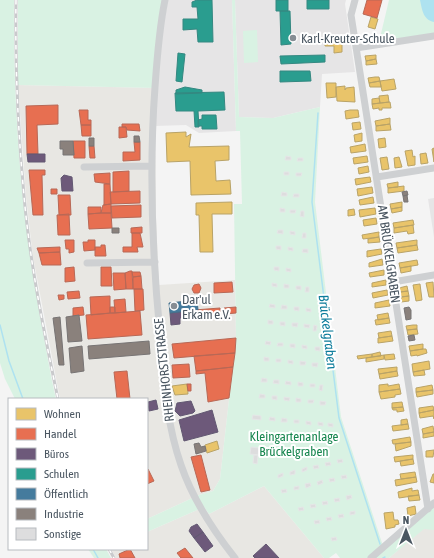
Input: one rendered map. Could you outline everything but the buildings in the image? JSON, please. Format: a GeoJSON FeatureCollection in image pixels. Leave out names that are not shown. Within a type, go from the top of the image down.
{"type":"FeatureCollection","features":[{"type":"Feature","properties":{"kind":"street","name":"RHEINHORSTSTRASSE"},"geometry":{"type":"LineString","coordinates":[[165,0],[158,46],[152,129],[156,291],[165,394],[176,450],[187,481],[200,510],[235,558]]}},
{"type":"Feature","properties":{"kind":"street","name":"AM BRÜCKELGRABEN"},"geometry":{"type":"LineString","coordinates":[[355,0],[351,15],[428,509]]}},
{"type":"Feature","properties":{"kind":"street"},"geometry":{"type":"LineString","coordinates":[[356,48],[434,36]]}},
{"type":"Feature","properties":{"kind":"street"},"geometry":{"type":"LineString","coordinates":[[84,167],[152,166]]}},
{"type":"Feature","properties":{"kind":"street"},"geometry":{"type":"LineString","coordinates":[[377,177],[434,168]]}},
{"type":"Feature","properties":{"kind":"street"},"geometry":{"type":"LineString","coordinates":[[87,264],[155,262]]}},
{"type":"Feature","properties":{"kind":"street"},"geometry":{"type":"LineString","coordinates":[[393,282],[434,275]]}},
{"type":"Feature","properties":{"kind":"street"},"geometry":{"type":"LineString","coordinates":[[372,558],[434,503]]}},
{"type":"Feature","properties":{"kind":"shaded area"},"geometry":{"type":"Polygon","coordinates":[[[168,0],[232,0],[236,131],[199,133],[186,125],[154,126],[160,46],[168,0]]]}},
{"type":"Feature","properties":{"kind":"shaded area","name":"Karl-Kreuter-Schule"},"geometry":{"type":"Polygon","coordinates":[[[235,0],[346,0],[345,4],[355,72],[322,74],[320,107],[273,118],[239,117],[235,0]]]}},
{"type":"Feature","properties":{"kind":"shaded area"},"geometry":{"type":"Polygon","coordinates":[[[18,85],[157,88],[155,117],[156,218],[159,285],[235,280],[236,338],[220,479],[213,491],[199,495],[148,519],[148,398],[60,398],[33,257],[26,197],[18,85]]]}},
{"type":"Feature","properties":{"kind":"shaded area"},"geometry":{"type":"Polygon","coordinates":[[[434,198],[434,237],[428,199],[434,198]]]}},
{"type":"Feature","properties":{"kind":"shaded area"},"geometry":{"type":"Polygon","coordinates":[[[264,486],[324,558],[116,558],[112,550],[148,550],[148,532],[204,507],[209,514],[264,486]]]}},
{"type":"Feature","properties":{"kind":"shaded area"},"geometry":{"type":"Polygon","coordinates":[[[434,519],[434,558],[389,558],[424,528],[434,519]]]}},
{"type":"Feature","properties":{"kind":"green space"},"geometry":{"type":"Polygon","coordinates":[[[0,0],[14,0],[15,81],[23,202],[34,282],[56,398],[14,398],[5,379],[0,363],[0,0]]]}},
{"type":"Feature","properties":{"kind":"green space"},"geometry":{"type":"Polygon","coordinates":[[[18,0],[168,0],[163,22],[157,88],[18,85],[18,0]]]}},
{"type":"Feature","properties":{"kind":"green space","name":"Kleingartenanlage Brückelgraben"},"geometry":{"type":"Polygon","coordinates":[[[232,0],[235,0],[239,117],[273,118],[320,107],[315,202],[341,417],[384,549],[434,506],[434,530],[424,529],[389,558],[340,558],[336,553],[329,558],[324,558],[264,486],[209,514],[204,507],[148,532],[148,519],[199,495],[213,491],[220,479],[236,338],[234,204],[242,204],[240,131],[236,131],[232,0]]]}},
{"type":"Feature","properties":{"kind":"green space"},"geometry":{"type":"Polygon","coordinates":[[[389,0],[434,0],[434,33],[379,42],[389,0]]]}},
{"type":"Feature","properties":{"kind":"green space"},"geometry":{"type":"Polygon","coordinates":[[[257,30],[258,62],[244,63],[243,31],[257,30]]]}},
{"type":"Feature","properties":{"kind":"green space"},"geometry":{"type":"Polygon","coordinates":[[[89,550],[107,550],[111,558],[94,558],[89,550]]]}},
{"type":"Feature","properties":{"kind":"water"},"geometry":{"type":"Polygon","coordinates":[[[420,0],[434,0],[434,22],[425,17],[420,0]]]}},
{"type":"Feature","properties":{"kind":"waterway","name":"Brückelgraben"},"geometry":{"type":"LineString","coordinates":[[318,113],[312,202],[339,418],[380,544]]}},
{"type":"Feature","properties":{"kind":"waterway"},"geometry":{"type":"LineString","coordinates":[[0,325],[9,361],[23,398]]}},
{"type":"Feature","properties":{"kind":"waterway"},"geometry":{"type":"LineString","coordinates":[[94,550],[98,558]]}},
{"type":"Feature","properties":{"kind":"railway"},"geometry":{"type":"LineString","coordinates":[[16,0],[17,98],[27,221],[38,298],[58,398]]}},
{"type":"Feature","properties":{"kind":"railway"},"geometry":{"type":"LineString","coordinates":[[110,550],[114,558]]}},
{"type":"Feature","properties":{"kind":"place","name":"Karl-Kreuter-Schule"},"geometry":{"type":"Point","coordinates":[293,38]}},
{"type":"Feature","properties":{"kind":"place","name":"Dar'ul Erkam e.V."},"geometry":{"type":"Point","coordinates":[174,306]}}]}
